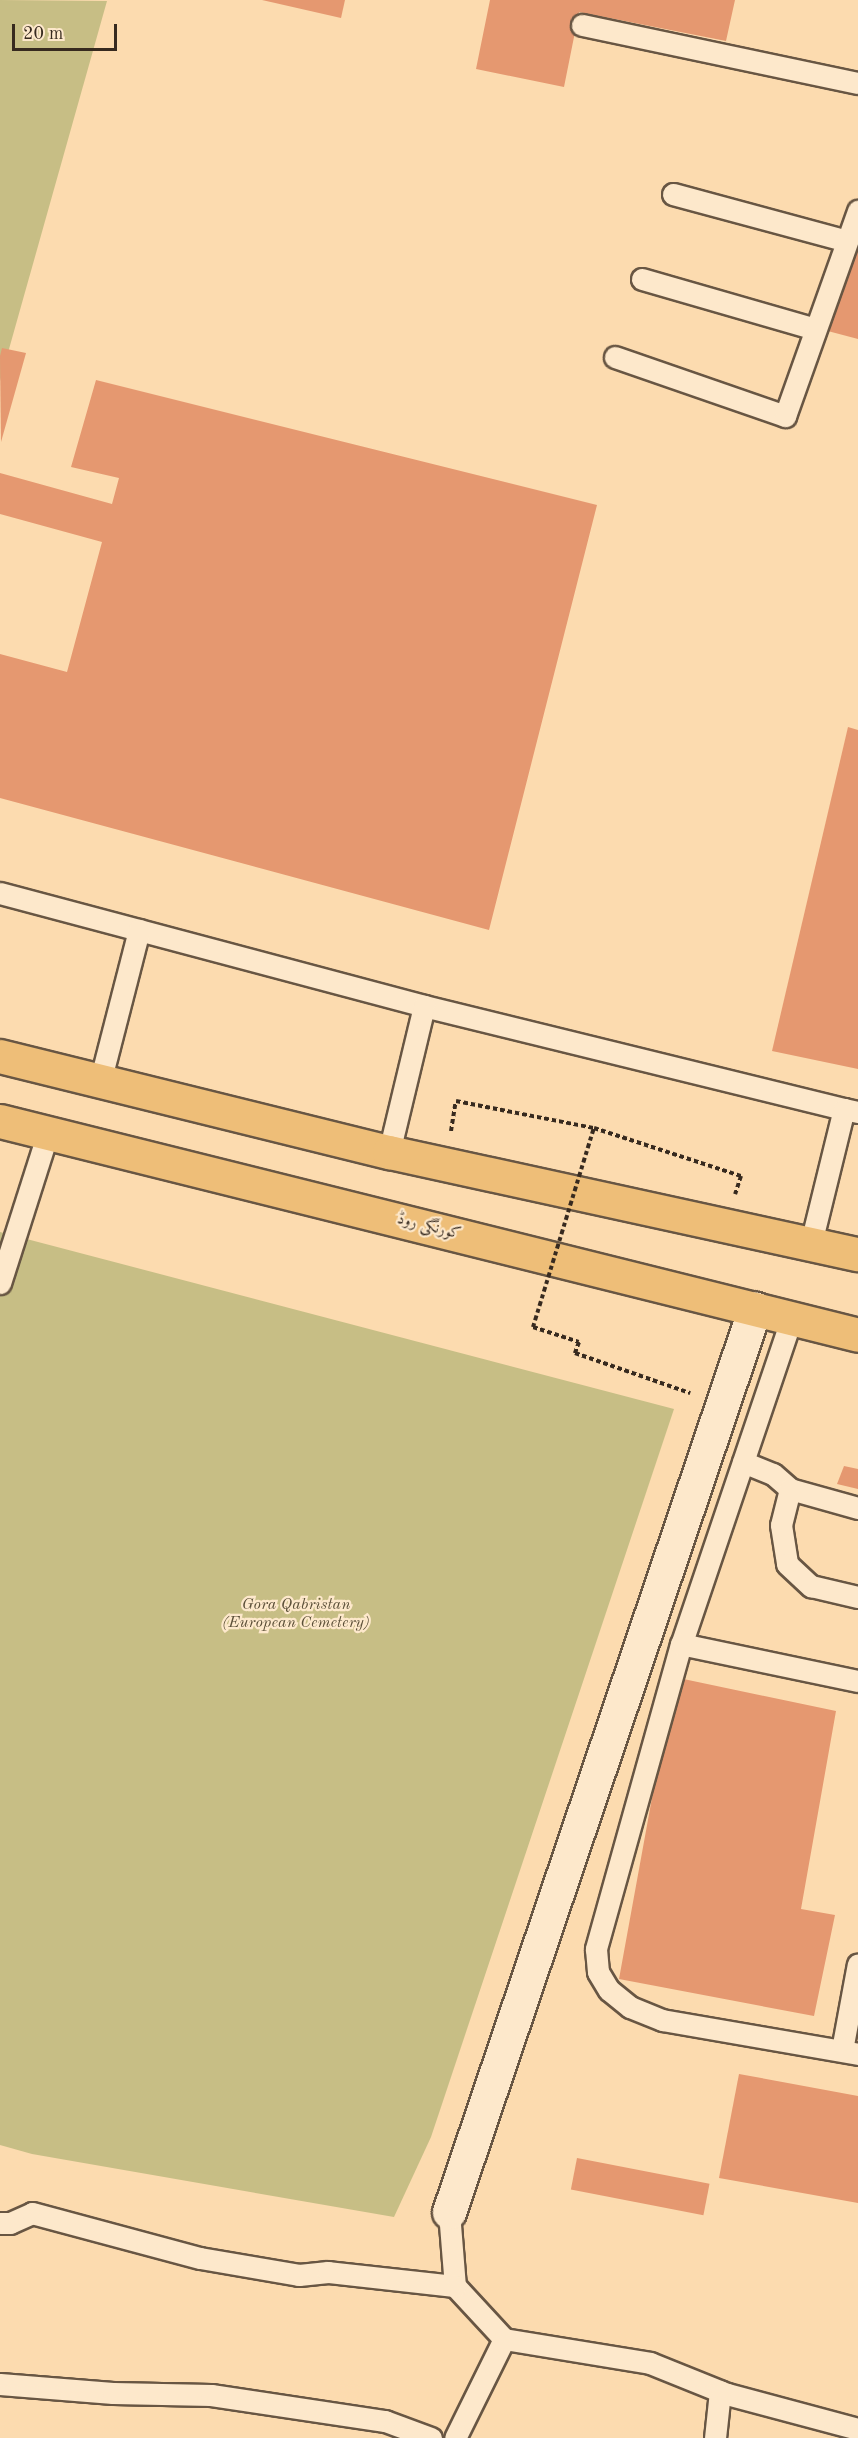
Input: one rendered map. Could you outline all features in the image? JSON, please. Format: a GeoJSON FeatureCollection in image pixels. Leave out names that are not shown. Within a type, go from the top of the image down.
{"type":"FeatureCollection","features":[{"type":"Feature","properties":{"kind":"main road"},"geometry":{"type":"LineString","coordinates":[[0,1056],[389,1152],[858,1254]]}},
{"type":"Feature","properties":{"kind":"main road","name":"کورنگی روڈ"},"geometry":{"type":"LineString","coordinates":[[0,1122],[858,1335]]}},
{"type":"Feature","properties":{"kind":"street"},"geometry":{"type":"LineString","coordinates":[[448,2212],[755,1308]]}},
{"type":"Feature","properties":{"kind":"lane"},"geometry":{"type":"LineString","coordinates":[[582,25],[858,83]]}},
{"type":"Feature","properties":{"kind":"lane"},"geometry":{"type":"LineString","coordinates":[[673,194],[847,241]]}},
{"type":"Feature","properties":{"kind":"lane"},"geometry":{"type":"LineString","coordinates":[[615,357],[784,416],[858,211]]}},
{"type":"Feature","properties":{"kind":"lane"},"geometry":{"type":"LineString","coordinates":[[642,279],[816,329]]}},
{"type":"Feature","properties":{"kind":"lane"},"geometry":{"type":"LineString","coordinates":[[0,892],[424,1006],[851,1111],[811,1243]]}},
{"type":"Feature","properties":{"kind":"lane"},"geometry":{"type":"LineString","coordinates":[[100,1082],[139,930]]}},
{"type":"Feature","properties":{"kind":"lane"},"geometry":{"type":"LineString","coordinates":[[389,1152],[424,1006]]}},
{"type":"Feature","properties":{"kind":"lane"},"geometry":{"type":"LineString","coordinates":[[0,1282],[48,1133]]}},
{"type":"Feature","properties":{"kind":"lane"},"geometry":{"type":"LineString","coordinates":[[792,1317],[681,1644],[596,1949],[598,1972],[609,1990],[630,2007],[662,2020],[850,2052],[858,1964]]}},
{"type":"Feature","properties":{"kind":"lane"},"geometry":{"type":"LineString","coordinates":[[743,1462],[773,1474],[790,1489],[858,1508]]}},
{"type":"Feature","properties":{"kind":"lane"},"geometry":{"type":"LineString","coordinates":[[790,1489],[781,1525],[787,1564],[811,1586],[858,1597]]}},
{"type":"Feature","properties":{"kind":"lane"},"geometry":{"type":"LineString","coordinates":[[681,1644],[858,1677]]}},
{"type":"Feature","properties":{"kind":"lane"},"geometry":{"type":"LineString","coordinates":[[0,2223],[10,2223],[32,2212],[200,2258],[299,2275],[328,2272],[455,2286]]}},
{"type":"Feature","properties":{"kind":"lane"},"geometry":{"type":"LineString","coordinates":[[448,2212],[455,2286],[504,2339],[627,2357],[814,2428],[858,2429]]}},
{"type":"Feature","properties":{"kind":"lane"},"geometry":{"type":"LineString","coordinates":[[455,2438],[504,2339]]}},
{"type":"Feature","properties":{"kind":"lane"},"geometry":{"type":"LineString","coordinates":[[0,2384],[113,2394],[211,2395],[385,2421],[431,2438]]}},
{"type":"Feature","properties":{"kind":"lane"},"geometry":{"type":"LineString","coordinates":[[715,2438],[720,2391]]}},
{"type":"Feature","properties":{"kind":"path"},"geometry":{"type":"LineString","coordinates":[[456,1101],[594,1128],[741,1176]]}},
{"type":"Feature","properties":{"kind":"path"},"geometry":{"type":"LineString","coordinates":[[594,1128],[533,1327],[579,1342],[575,1353],[686,1392]]}},
{"type":"Feature","properties":{"kind":"green space"},"geometry":{"type":"Polygon","coordinates":[[[0,0],[107,1],[0,381],[0,0]]]}},
{"type":"Feature","properties":{"kind":"green space","name":"Gora Qabristan (European Cemetery)"},"geometry":{"type":"Polygon","coordinates":[[[0,1232],[674,1409],[431,2137],[394,2217],[32,2154],[0,2145],[0,1232]]]}},
{"type":"Feature","properties":{"kind":"building"},"geometry":{"type":"Polygon","coordinates":[[[262,0],[345,0],[341,18],[262,0]]]}},
{"type":"Feature","properties":{"kind":"building"},"geometry":{"type":"Polygon","coordinates":[[[490,0],[735,0],[726,41],[579,12],[564,87],[476,69],[490,0]]]}},
{"type":"Feature","properties":{"kind":"building"},"geometry":{"type":"Polygon","coordinates":[[[858,234],[858,339],[824,330],[858,234]]]}},
{"type":"Feature","properties":{"kind":"building"},"geometry":{"type":"Polygon","coordinates":[[[2,348],[26,353],[1,442],[0,356],[2,348]]]}},
{"type":"Feature","properties":{"kind":"building"},"geometry":{"type":"Polygon","coordinates":[[[96,380],[597,505],[489,930],[0,798],[0,654],[67,672],[102,542],[0,514],[0,473],[112,504],[119,478],[71,467],[96,380]]]}},
{"type":"Feature","properties":{"kind":"building"},"geometry":{"type":"Polygon","coordinates":[[[848,727],[858,730],[858,1069],[772,1051],[848,727]]]}},
{"type":"Feature","properties":{"kind":"building"},"geometry":{"type":"Polygon","coordinates":[[[844,1466],[858,1469],[858,1489],[837,1484],[844,1466]]]}},
{"type":"Feature","properties":{"kind":"building"},"geometry":{"type":"Polygon","coordinates":[[[674,1677],[836,1711],[801,1909],[835,1915],[814,2016],[619,1979],[674,1677]]]}},
{"type":"Feature","properties":{"kind":"building"},"geometry":{"type":"Polygon","coordinates":[[[739,2074],[858,2096],[858,2203],[719,2178],[739,2074]]]}},
{"type":"Feature","properties":{"kind":"building"},"geometry":{"type":"Polygon","coordinates":[[[577,2158],[710,2184],[703,2215],[571,2189],[577,2158]]]}}]}
